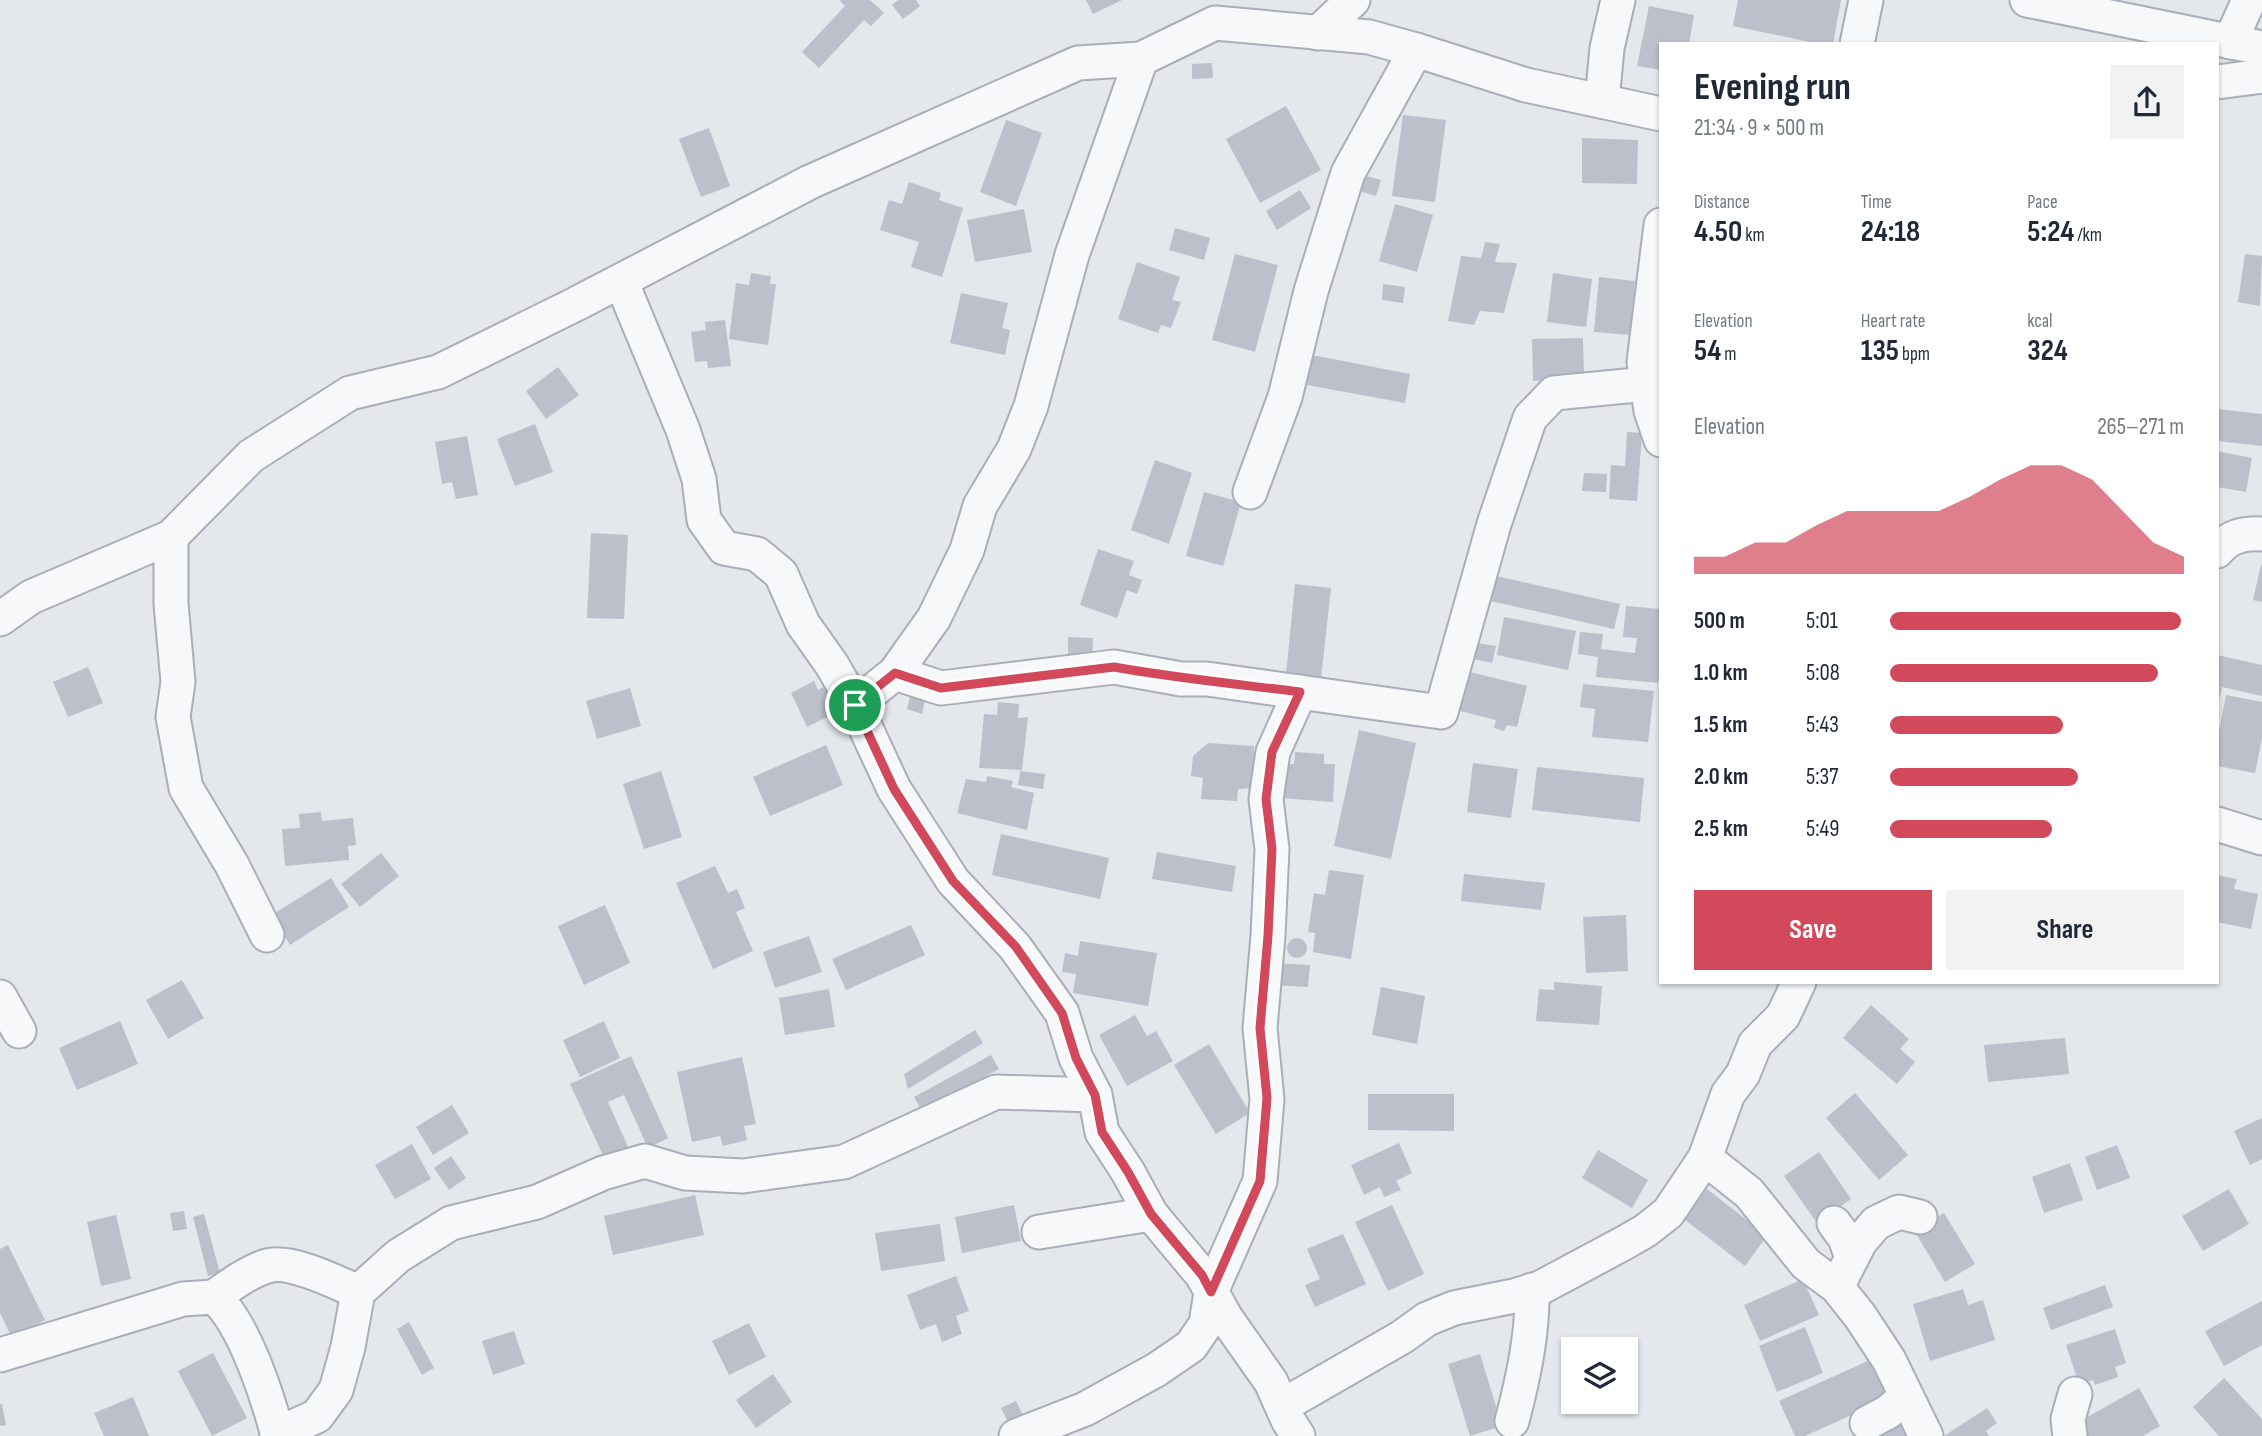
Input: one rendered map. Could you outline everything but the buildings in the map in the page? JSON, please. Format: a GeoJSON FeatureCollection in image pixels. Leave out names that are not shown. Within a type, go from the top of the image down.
{"type":"FeatureCollection","features":[{"type":"Feature","properties":{"kind":"street"},"geometry":{"type":"LineString","coordinates":[[1318,33],[1353,0]]}},
{"type":"Feature","properties":{"kind":"street"},"geometry":{"type":"LineString","coordinates":[[1602,101],[1608,48],[1618,0]]}},
{"type":"Feature","properties":{"kind":"street"},"geometry":{"type":"LineString","coordinates":[[1857,42],[1866,0]]}},
{"type":"Feature","properties":{"kind":"street"},"geometry":{"type":"LineString","coordinates":[[2027,0],[2262,48]]}},
{"type":"Feature","properties":{"kind":"street"},"geometry":{"type":"LineString","coordinates":[[2230,41],[2249,0]]}},
{"type":"Feature","properties":{"kind":"street"},"geometry":{"type":"LineString","coordinates":[[0,620],[31,597],[171,537],[251,456],[350,393],[438,372],[621,281],[810,182],[1077,64],[1141,59],[1215,23],[1369,37],[1526,85],[1659,114]]}},
{"type":"Feature","properties":{"kind":"street"},"geometry":{"type":"LineString","coordinates":[[1250,492],[1285,397],[1311,291],[1348,173],[1416,50]]}},
{"type":"Feature","properties":{"kind":"street"},"geometry":{"type":"LineString","coordinates":[[855,705],[895,673],[934,618],[967,550],[980,506],[1014,449],[1031,406],[1072,255],[1141,59]]}},
{"type":"Feature","properties":{"kind":"street"},"geometry":{"type":"LineString","coordinates":[[2219,82],[2262,76]]}},
{"type":"Feature","properties":{"kind":"street"},"geometry":{"type":"LineString","coordinates":[[1659,241],[1644,362],[1651,411],[1659,433]]}},
{"type":"Feature","properties":{"kind":"street"},"geometry":{"type":"LineString","coordinates":[[621,281],[683,430],[699,479],[704,520],[724,548],[757,554],[781,574],[803,624],[832,665],[855,705],[894,789],[953,881],[1016,947],[1062,1013],[1076,1058],[1095,1095],[1102,1132],[1151,1214],[1202,1275],[1226,1318],[1271,1382],[1298,1436]]}},
{"type":"Feature","properties":{"kind":"street"},"geometry":{"type":"LineString","coordinates":[[895,673],[941,688],[1114,667],[1181,679],[1207,680],[1441,712],[1494,524],[1530,418],[1553,394],[1647,384]]}},
{"type":"Feature","properties":{"kind":"street"},"geometry":{"type":"LineString","coordinates":[[2219,548],[2243,533],[2262,534]]}},
{"type":"Feature","properties":{"kind":"street"},"geometry":{"type":"LineString","coordinates":[[171,537],[171,604],[178,682],[173,717],[186,788],[232,865],[267,935]]}},
{"type":"Feature","properties":{"kind":"street"},"geometry":{"type":"LineString","coordinates":[[1016,1436],[1085,1409],[1156,1370],[1191,1346],[1206,1324],[1211,1292],[1260,1181],[1267,1098],[1260,1028],[1272,849],[1266,799],[1272,752],[1300,692]]}},
{"type":"Feature","properties":{"kind":"street"},"geometry":{"type":"LineString","coordinates":[[2219,825],[2262,838]]}},
{"type":"Feature","properties":{"kind":"street"},"geometry":{"type":"LineString","coordinates":[[1282,1406],[1402,1337],[1427,1319],[1454,1308],[1532,1290],[1587,1264],[1645,1231],[1668,1213],[1705,1158],[1728,1094],[1743,1074],[1755,1044],[1783,1016],[1798,984]]}},
{"type":"Feature","properties":{"kind":"street"},"geometry":{"type":"LineString","coordinates":[[0,997],[19,1031]]}},
{"type":"Feature","properties":{"kind":"street"},"geometry":{"type":"LineString","coordinates":[[214,1297],[226,1307],[246,1345],[278,1435],[317,1416],[335,1390],[348,1347],[358,1292],[398,1256],[451,1223],[537,1202],[603,1173],[645,1161],[685,1173],[743,1176],[844,1162],[996,1092],[1095,1095]]}},
{"type":"Feature","properties":{"kind":"street"},"geometry":{"type":"LineString","coordinates":[[1705,1158],[1749,1193],[1806,1264],[1837,1287],[1889,1360],[1926,1436]]}},
{"type":"Feature","properties":{"kind":"street"},"geometry":{"type":"LineString","coordinates":[[1837,1287],[1860,1242],[1876,1223],[1899,1212],[1920,1217]]}},
{"type":"Feature","properties":{"kind":"street"},"geometry":{"type":"LineString","coordinates":[[1039,1232],[1151,1214]]}},
{"type":"Feature","properties":{"kind":"street"},"geometry":{"type":"LineString","coordinates":[[1834,1223],[1845,1238],[1852,1258]]}},
{"type":"Feature","properties":{"kind":"street"},"geometry":{"type":"LineString","coordinates":[[0,1355],[183,1299],[214,1297],[232,1284],[269,1265],[305,1269],[358,1292]]}},
{"type":"Feature","properties":{"kind":"street"},"geometry":{"type":"LineString","coordinates":[[1512,1421],[1520,1391],[1532,1314],[1532,1290]]}},
{"type":"Feature","properties":{"kind":"street"},"geometry":{"type":"LineString","coordinates":[[2070,1436],[2068,1419],[2075,1395]]}},
{"type":"Feature","properties":{"kind":"street"},"geometry":{"type":"LineString","coordinates":[[1867,1423],[1888,1412],[1905,1397]]}},
{"type":"Feature","properties":{"kind":"route"},"geometry":{"type":"LineString","coordinates":[[1114,667],[1181,679],[1300,692],[1272,752],[1266,799],[1272,849],[1260,1028],[1267,1098],[1260,1181],[1211,1292],[1202,1275],[1151,1214],[1102,1132],[1095,1095],[1076,1058],[1062,1013],[1016,947],[953,881],[894,789],[855,705],[895,673],[941,688],[1114,667]]}}]}
